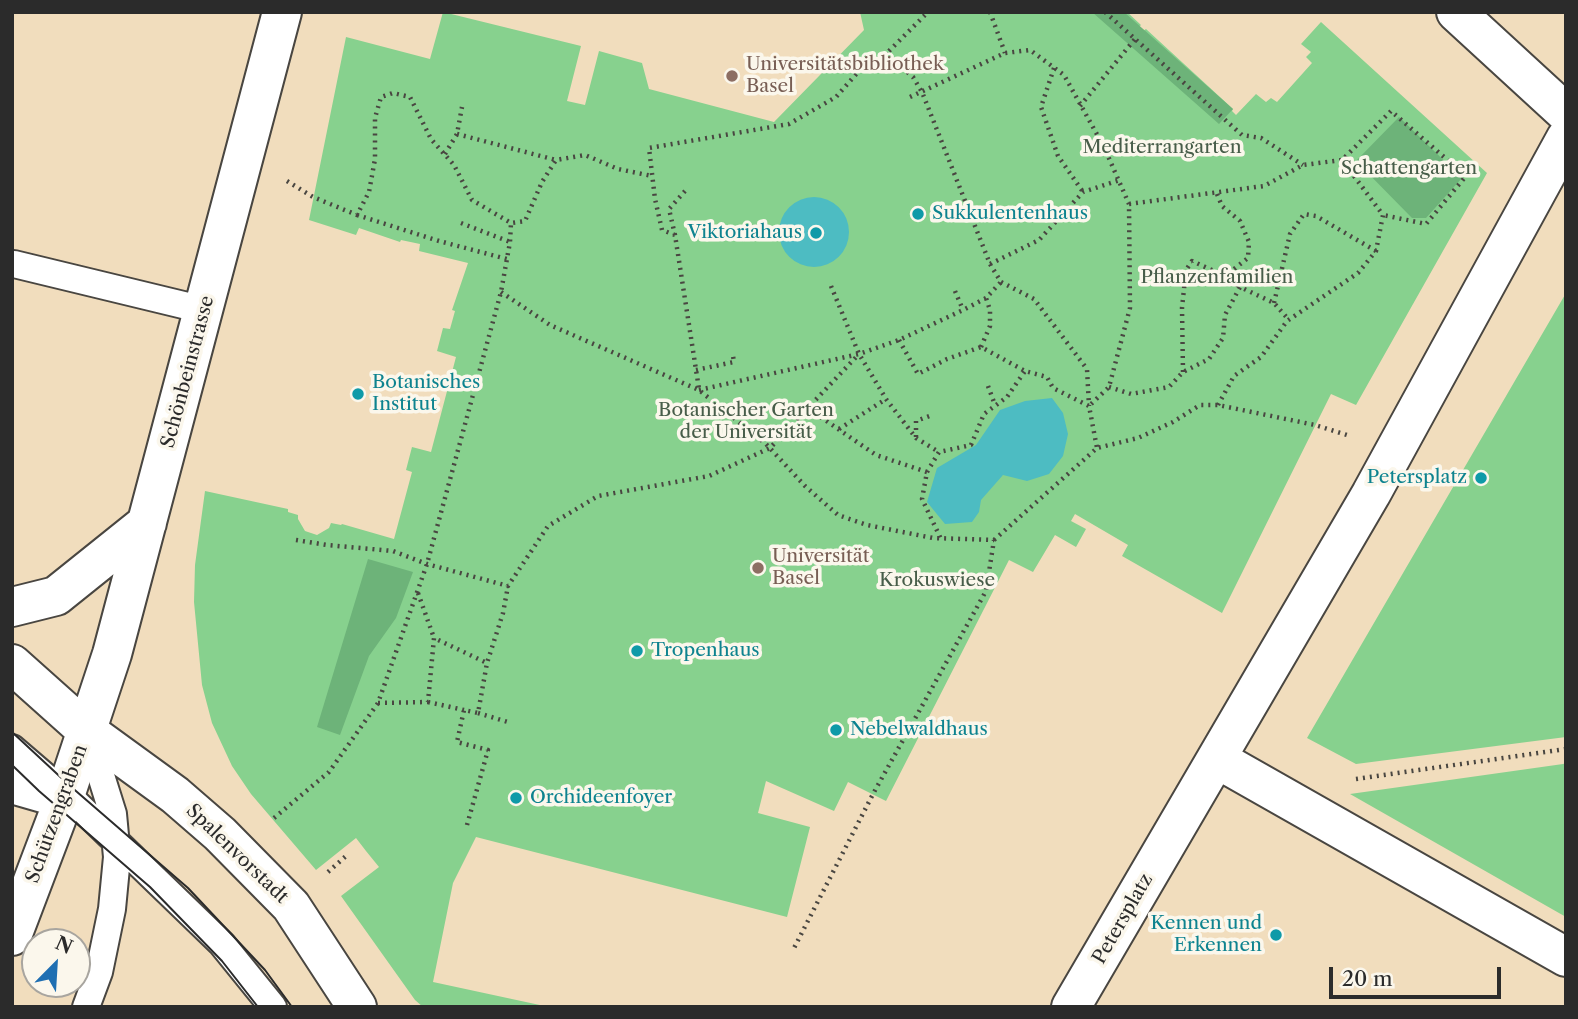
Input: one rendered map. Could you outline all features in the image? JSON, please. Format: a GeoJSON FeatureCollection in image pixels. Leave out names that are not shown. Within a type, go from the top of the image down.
{"type":"FeatureCollection","features":[{"type":"Feature","properties":{"kind":"street","name":"Schönbeinstrasse"},"geometry":{"type":"LineString","coordinates":[[87,731],[112,654],[282,12]]}},
{"type":"Feature","properties":{"kind":"street"},"geometry":{"type":"LineString","coordinates":[[1456,12],[1566,113]]}},
{"type":"Feature","properties":{"kind":"street","name":"Petersplatz"},"geometry":{"type":"LineString","coordinates":[[1071,1007],[1371,494],[1566,138]]}},
{"type":"Feature","properties":{"kind":"street"},"geometry":{"type":"LineString","coordinates":[[12,607],[56,596],[147,523]]}},
{"type":"Feature","properties":{"kind":"street","name":"Spalenvorstadt"},"geometry":{"type":"LineString","coordinates":[[12,664],[87,731],[175,795],[235,850],[291,906],[357,1007]]}},
{"type":"Feature","properties":{"kind":"street","name":"Schützengraben"},"geometry":{"type":"LineString","coordinates":[[14,926],[65,796],[87,731]]}},
{"type":"Feature","properties":{"kind":"street"},"geometry":{"type":"LineString","coordinates":[[1217,759],[1566,957]]}},
{"type":"Feature","properties":{"kind":"street"},"geometry":{"type":"LineString","coordinates":[[12,785],[65,796]]}},
{"type":"Feature","properties":{"kind":"lane"},"geometry":{"type":"LineString","coordinates":[[13,264],[204,310]]}},
{"type":"Feature","properties":{"kind":"lane"},"geometry":{"type":"LineString","coordinates":[[86,1007],[99,972],[112,909],[117,857],[113,814],[87,731]]}},
{"type":"Feature","properties":{"kind":"lane"},"geometry":{"type":"LineString","coordinates":[[12,748],[116,842],[222,944],[273,1007]]}},
{"type":"Feature","properties":{"kind":"path"},"geometry":{"type":"LineString","coordinates":[[675,235],[662,230],[649,148],[789,124],[836,97],[858,72],[886,54],[928,12]]}},
{"type":"Feature","properties":{"kind":"path"},"geometry":{"type":"LineString","coordinates":[[990,12],[1005,53]]}},
{"type":"Feature","properties":{"kind":"path"},"geometry":{"type":"LineString","coordinates":[[1105,12],[1242,135],[1261,138],[1303,165]]}},
{"type":"Feature","properties":{"kind":"path"},"geometry":{"type":"LineString","coordinates":[[1080,106],[1135,39]]}},
{"type":"Feature","properties":{"kind":"path"},"geometry":{"type":"LineString","coordinates":[[910,97],[1005,53],[1030,50],[1064,75],[1104,147],[1129,204],[1130,308],[1109,387],[1089,406]]}},
{"type":"Feature","properties":{"kind":"path"},"geometry":{"type":"LineString","coordinates":[[886,54],[913,77],[922,92],[990,264],[1001,282],[1034,299],[1087,369],[1089,406],[1097,448]]}},
{"type":"Feature","properties":{"kind":"path"},"geometry":{"type":"LineString","coordinates":[[1054,68],[1041,107],[1058,156],[1083,192]]}},
{"type":"Feature","properties":{"kind":"path"},"geometry":{"type":"LineString","coordinates":[[357,215],[369,192],[375,159],[375,118],[381,97],[393,93],[410,97],[431,139],[454,165],[472,200],[511,223],[525,221],[542,182],[556,160]]}},
{"type":"Feature","properties":{"kind":"path"},"geometry":{"type":"LineString","coordinates":[[445,154],[457,134],[462,107]]}},
{"type":"Feature","properties":{"kind":"path"},"geometry":{"type":"LineString","coordinates":[[1129,204],[1265,186],[1303,165],[1342,160],[1391,111],[1466,176],[1426,224],[1383,215],[1342,160]]}},
{"type":"Feature","properties":{"kind":"path"},"geometry":{"type":"LineString","coordinates":[[457,134],[556,160],[585,155],[618,169],[652,176]]}},
{"type":"Feature","properties":{"kind":"path"},"geometry":{"type":"LineString","coordinates":[[245,155],[313,197],[357,215],[507,259]]}},
{"type":"Feature","properties":{"kind":"path"},"geometry":{"type":"LineString","coordinates":[[990,264],[1039,240],[1083,192],[1120,180]]}},
{"type":"Feature","properties":{"kind":"path"},"geometry":{"type":"LineString","coordinates":[[685,191],[669,209],[699,390]]}},
{"type":"Feature","properties":{"kind":"path"},"geometry":{"type":"LineString","coordinates":[[1217,194],[1222,206],[1240,221],[1249,242],[1248,258],[1225,276]]}},
{"type":"Feature","properties":{"kind":"path"},"geometry":{"type":"LineString","coordinates":[[1274,303],[1290,234],[1304,214],[1316,216],[1376,251]]}},
{"type":"Feature","properties":{"kind":"path"},"geometry":{"type":"LineString","coordinates":[[1219,405],[1234,376],[1261,356],[1289,320],[1358,273],[1376,251],[1383,215]]}},
{"type":"Feature","properties":{"kind":"path"},"geometry":{"type":"LineString","coordinates":[[461,223],[510,242]]}},
{"type":"Feature","properties":{"kind":"path"},"geometry":{"type":"LineString","coordinates":[[235,850],[329,772],[378,703],[427,564],[501,292],[511,223]]}},
{"type":"Feature","properties":{"kind":"path"},"geometry":{"type":"LineString","coordinates":[[1183,372],[1182,308],[1186,270],[1192,261],[1274,303],[1289,320]]}},
{"type":"Feature","properties":{"kind":"path"},"geometry":{"type":"LineString","coordinates":[[699,390],[859,354],[899,340],[986,298],[1001,282]]}},
{"type":"Feature","properties":{"kind":"path"},"geometry":{"type":"LineString","coordinates":[[831,286],[859,354],[886,399],[916,438],[939,452],[971,445],[984,414],[1006,397],[1025,371]]}},
{"type":"Feature","properties":{"kind":"path"},"geometry":{"type":"LineString","coordinates":[[1109,387],[1131,394],[1169,387],[1183,372],[1209,359],[1223,338],[1225,315],[1240,287]]}},
{"type":"Feature","properties":{"kind":"path"},"geometry":{"type":"LineString","coordinates":[[955,291],[963,310]]}},
{"type":"Feature","properties":{"kind":"path"},"geometry":{"type":"LineString","coordinates":[[501,292],[550,325],[699,390],[770,448],[805,486],[838,515],[867,524],[941,539],[993,540]]}},
{"type":"Feature","properties":{"kind":"path"},"geometry":{"type":"LineString","coordinates":[[981,348],[989,326],[990,310],[986,298]]}},
{"type":"Feature","properties":{"kind":"path"},"geometry":{"type":"LineString","coordinates":[[899,340],[918,373],[947,359],[981,348],[1025,371],[1047,377],[1053,388],[1089,406]]}},
{"type":"Feature","properties":{"kind":"path"},"geometry":{"type":"LineString","coordinates":[[478,713],[487,663],[503,613],[508,586],[548,526],[598,496],[709,476],[770,448],[859,354]]}},
{"type":"Feature","properties":{"kind":"path"},"geometry":{"type":"LineString","coordinates":[[696,370],[734,362],[733,356]]}},
{"type":"Feature","properties":{"kind":"path"},"geometry":{"type":"LineString","coordinates":[[988,386],[995,405]]}},
{"type":"Feature","properties":{"kind":"path"},"geometry":{"type":"LineString","coordinates":[[839,429],[886,399]]}},
{"type":"Feature","properties":{"kind":"path"},"geometry":{"type":"LineString","coordinates":[[793,950],[896,751],[986,591],[993,540],[1097,448],[1138,438],[1173,422],[1200,405],[1219,405],[1315,425]]}},
{"type":"Feature","properties":{"kind":"path"},"geometry":{"type":"LineString","coordinates":[[809,409],[876,454],[927,472]]}},
{"type":"Feature","properties":{"kind":"path"},"geometry":{"type":"LineString","coordinates":[[916,438],[916,421],[932,415]]}},
{"type":"Feature","properties":{"kind":"path"},"geometry":{"type":"LineString","coordinates":[[939,452],[927,472],[922,499],[941,539]]}},
{"type":"Feature","properties":{"kind":"path"},"geometry":{"type":"LineString","coordinates":[[296,540],[393,551],[427,564],[508,586]]}},
{"type":"Feature","properties":{"kind":"path"},"geometry":{"type":"LineString","coordinates":[[418,592],[434,638],[428,702]]}},
{"type":"Feature","properties":{"kind":"path"},"geometry":{"type":"LineString","coordinates":[[434,638],[487,663]]}},
{"type":"Feature","properties":{"kind":"path"},"geometry":{"type":"LineString","coordinates":[[378,703],[428,702],[509,722]]}},
{"type":"Feature","properties":{"kind":"path"},"geometry":{"type":"LineString","coordinates":[[464,710],[457,742],[488,750],[467,825]]}},
{"type":"Feature","properties":{"kind":"path"},"geometry":{"type":"LineString","coordinates":[[1350,780],[1566,749]]}},
{"type":"Feature","properties":{"kind":"green space","name":"Botanischer Garten der Universität"},"geometry":{"type":"Polygon","coordinates":[[[443,12],[581,46],[567,101],[585,105],[599,51],[642,63],[649,89],[774,122],[864,30],[860,12],[1127,12],[1141,25],[1139,27],[1143,31],[1146,29],[1233,109],[1236,115],[1256,94],[1266,102],[1271,98],[1277,102],[1312,63],[1306,57],[1311,52],[1301,44],[1321,22],[1487,173],[1356,405],[1331,394],[1222,613],[1122,556],[1128,545],[1075,514],[1071,521],[1086,529],[1076,547],[1055,535],[1033,572],[1009,560],[886,801],[848,782],[834,811],[766,781],[758,813],[810,827],[787,917],[476,837],[453,883],[433,982],[549,1007],[423,1007],[415,1000],[341,896],[379,867],[356,838],[316,870],[251,794],[232,766],[212,723],[202,685],[194,602],[195,565],[205,491],[288,509],[288,512],[298,515],[305,531],[317,535],[329,528],[331,523],[394,539],[412,472],[406,470],[412,447],[431,452],[456,357],[437,351],[443,328],[450,329],[455,311],[452,310],[468,263],[419,251],[420,244],[400,242],[359,228],[356,235],[309,220],[346,37],[430,59],[443,12]]]}},
{"type":"Feature","properties":{"kind":"green space"},"geometry":{"type":"Polygon","coordinates":[[[1092,12],[1124,12],[1233,109],[1219,124],[1092,12]]]}},
{"type":"Feature","properties":{"kind":"green space","name":"Schattengarten"},"geometry":{"type":"Polygon","coordinates":[[[1399,117],[1462,178],[1426,218],[1412,218],[1356,161],[1399,117]]]}},
{"type":"Feature","properties":{"kind":"green space"},"geometry":{"type":"Polygon","coordinates":[[[1566,293],[1566,737],[1356,764],[1307,738],[1566,293]]]}},
{"type":"Feature","properties":{"kind":"green space"},"geometry":{"type":"Polygon","coordinates":[[[368,559],[413,572],[396,618],[369,656],[340,735],[317,727],[368,559]]]}},
{"type":"Feature","properties":{"kind":"green space"},"geometry":{"type":"Polygon","coordinates":[[[1566,763],[1566,917],[1350,794],[1563,764],[1566,763]]]}},
{"type":"Feature","properties":{"kind":"water"},"geometry":{"type":"Polygon","coordinates":[[[814,197],[839,207],[849,232],[839,257],[814,267],[789,257],[779,232],[789,207],[814,197]]]}},
{"type":"Feature","properties":{"kind":"water"},"geometry":{"type":"Polygon","coordinates":[[[1052,398],[1063,413],[1068,434],[1063,456],[1049,474],[1027,481],[1003,475],[981,500],[979,512],[972,522],[945,524],[927,502],[937,468],[976,445],[1000,410],[1025,401],[1052,398]]]}},
{"type":"Feature","properties":{"kind":"tram line"},"geometry":{"type":"LineString","coordinates":[[12,732],[188,888],[265,970],[292,1007]]}},
{"type":"Feature","properties":{"kind":"tram line"},"geometry":{"type":"LineString","coordinates":[[12,765],[150,887],[222,961],[258,1007]]}},
{"type":"Feature","properties":{"kind":"place","name":"Universitätsbibliothek Basel"},"geometry":{"type":"Point","coordinates":[732,76]}},
{"type":"Feature","properties":{"kind":"place","name":"Sukkulentenhaus"},"geometry":{"type":"Point","coordinates":[918,214]}},
{"type":"Feature","properties":{"kind":"place","name":"Viktoriahaus"},"geometry":{"type":"Point","coordinates":[816,233]}},
{"type":"Feature","properties":{"kind":"place","name":"Botanisches Institut"},"geometry":{"type":"Point","coordinates":[358,394]}},
{"type":"Feature","properties":{"kind":"place","name":"Petersplatz"},"geometry":{"type":"Point","coordinates":[1481,478]}},
{"type":"Feature","properties":{"kind":"place","name":"Universität Basel"},"geometry":{"type":"Point","coordinates":[758,568]}},
{"type":"Feature","properties":{"kind":"place","name":"Tropenhaus"},"geometry":{"type":"Point","coordinates":[637,651]}},
{"type":"Feature","properties":{"kind":"place","name":"Nebelwaldhaus"},"geometry":{"type":"Point","coordinates":[836,730]}},
{"type":"Feature","properties":{"kind":"place","name":"Orchideenfoyer"},"geometry":{"type":"Point","coordinates":[516,798]}},
{"type":"Feature","properties":{"kind":"place","name":"Kennen und Erkennen"},"geometry":{"type":"Point","coordinates":[1276,935]}},
{"type":"Feature","properties":{"kind":"park label","name":"Mediterrangarten"},"geometry":{"type":"Point","coordinates":[1162,148]}},
{"type":"Feature","properties":{"kind":"park label","name":"Pflanzenfamilien"},"geometry":{"type":"Point","coordinates":[1217,278]}},
{"type":"Feature","properties":{"kind":"park label","name":"Krokuswiese"},"geometry":{"type":"Point","coordinates":[937,581]}}]}
